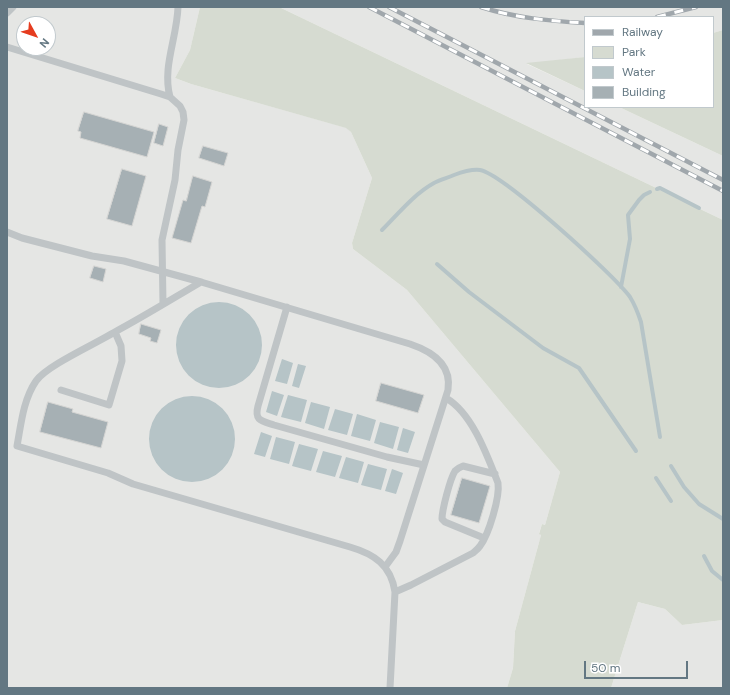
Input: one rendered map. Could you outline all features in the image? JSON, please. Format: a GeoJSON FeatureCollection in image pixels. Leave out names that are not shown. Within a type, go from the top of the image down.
{"type":"FeatureCollection","features":[{"type":"Feature","properties":{"kind":"lane"},"geometry":{"type":"LineString","coordinates":[[7,13],[12,7]]}},
{"type":"Feature","properties":{"kind":"lane"},"geometry":{"type":"LineString","coordinates":[[170,97],[167,72],[178,7]]}},
{"type":"Feature","properties":{"kind":"lane"},"geometry":{"type":"LineString","coordinates":[[7,47],[170,97],[180,106],[183,112],[184,120],[178,150],[176,180],[163,229],[162,240],[163,304]]}},
{"type":"Feature","properties":{"kind":"lane"},"geometry":{"type":"LineString","coordinates":[[7,232],[22,238],[92,256],[124,261],[287,307],[410,344],[426,350],[438,359],[448,374],[450,382],[446,398],[396,552],[391,561],[385,567]]}},
{"type":"Feature","properties":{"kind":"lane"},"geometry":{"type":"LineString","coordinates":[[201,282],[49,369],[36,380],[28,399],[17,446],[108,473],[133,484],[355,548],[371,554],[385,567],[394,583],[395,592],[390,688]]}},
{"type":"Feature","properties":{"kind":"lane"},"geometry":{"type":"LineString","coordinates":[[287,307],[258,406],[256,414],[257,417],[260,420],[274,425],[387,457],[424,465]]}},
{"type":"Feature","properties":{"kind":"lane"},"geometry":{"type":"LineString","coordinates":[[61,390],[109,405],[122,360],[122,346],[115,332]]}},
{"type":"Feature","properties":{"kind":"lane"},"geometry":{"type":"LineString","coordinates":[[395,592],[473,553],[480,547],[499,490],[495,474],[468,418],[457,405],[446,398]]}},
{"type":"Feature","properties":{"kind":"lane"},"geometry":{"type":"LineString","coordinates":[[484,538],[445,522],[442,519],[442,511],[453,476],[459,467],[463,466],[495,474]]}},
{"type":"Feature","properties":{"kind":"shaded area"},"geometry":{"type":"Polygon","coordinates":[[[7,7],[200,7],[190,50],[175,78],[191,84],[347,128],[351,132],[372,178],[352,243],[353,249],[407,290],[560,472],[545,525],[542,524],[539,533],[541,535],[515,631],[513,668],[507,688],[7,688],[7,7]]]}},
{"type":"Feature","properties":{"kind":"shaded area"},"geometry":{"type":"Polygon","coordinates":[[[279,7],[723,7],[723,30],[714,33],[714,16],[584,16],[584,57],[527,64],[584,91],[584,108],[621,108],[723,156],[723,220],[279,7]]]}},
{"type":"Feature","properties":{"kind":"shaded area"},"geometry":{"type":"Polygon","coordinates":[[[638,602],[665,609],[682,625],[723,620],[723,688],[611,688],[638,602]]]}},
{"type":"Feature","properties":{"kind":"green space"},"geometry":{"type":"Polygon","coordinates":[[[200,7],[279,7],[723,220],[723,620],[682,625],[665,609],[638,602],[611,688],[507,688],[513,668],[515,631],[541,535],[539,534],[542,524],[545,525],[560,472],[407,290],[353,249],[352,243],[372,178],[351,132],[346,128],[191,84],[175,78],[190,50],[200,7]]]}},
{"type":"Feature","properties":{"kind":"green space"},"geometry":{"type":"Polygon","coordinates":[[[723,30],[723,156],[621,108],[714,108],[714,33],[723,30]]]}},
{"type":"Feature","properties":{"kind":"green space"},"geometry":{"type":"Polygon","coordinates":[[[584,57],[584,91],[526,63],[584,57]]]}},
{"type":"Feature","properties":{"kind":"water"},"geometry":{"type":"Polygon","coordinates":[[[219,302],[236,305],[250,314],[259,328],[262,345],[259,362],[250,376],[236,385],[219,388],[202,385],[188,376],[179,362],[176,345],[179,328],[188,314],[202,305],[219,302]]]}},
{"type":"Feature","properties":{"kind":"water"},"geometry":{"type":"Polygon","coordinates":[[[282,359],[293,363],[287,384],[275,381],[282,359]]]}},
{"type":"Feature","properties":{"kind":"water"},"geometry":{"type":"Polygon","coordinates":[[[298,364],[306,366],[299,388],[292,386],[298,364]]]}},
{"type":"Feature","properties":{"kind":"water"},"geometry":{"type":"Polygon","coordinates":[[[272,391],[284,395],[277,416],[266,412],[272,391]]]}},
{"type":"Feature","properties":{"kind":"water"},"geometry":{"type":"Polygon","coordinates":[[[288,395],[307,400],[301,422],[281,417],[288,395]]]}},
{"type":"Feature","properties":{"kind":"water"},"geometry":{"type":"Polygon","coordinates":[[[192,396],[209,399],[223,408],[232,422],[235,439],[232,456],[223,470],[209,479],[192,482],[175,479],[161,470],[152,456],[149,439],[152,422],[161,408],[175,399],[192,396]]]}},
{"type":"Feature","properties":{"kind":"water"},"geometry":{"type":"Polygon","coordinates":[[[311,402],[330,407],[324,429],[305,423],[311,402]]]}},
{"type":"Feature","properties":{"kind":"water"},"geometry":{"type":"Polygon","coordinates":[[[335,409],[353,414],[347,435],[328,430],[335,409]]]}},
{"type":"Feature","properties":{"kind":"water"},"geometry":{"type":"Polygon","coordinates":[[[357,414],[376,420],[370,441],[351,436],[357,414]]]}},
{"type":"Feature","properties":{"kind":"water"},"geometry":{"type":"Polygon","coordinates":[[[380,422],[399,427],[393,449],[374,443],[380,422]]]}},
{"type":"Feature","properties":{"kind":"water"},"geometry":{"type":"Polygon","coordinates":[[[403,428],[415,432],[408,453],[397,450],[403,428]]]}},
{"type":"Feature","properties":{"kind":"water"},"geometry":{"type":"Polygon","coordinates":[[[261,432],[272,436],[265,457],[254,454],[261,432]]]}},
{"type":"Feature","properties":{"kind":"water"},"geometry":{"type":"Polygon","coordinates":[[[276,437],[295,442],[289,464],[270,459],[276,437]]]}},
{"type":"Feature","properties":{"kind":"water"},"geometry":{"type":"Polygon","coordinates":[[[299,444],[318,449],[311,471],[292,466],[299,444]]]}},
{"type":"Feature","properties":{"kind":"water"},"geometry":{"type":"Polygon","coordinates":[[[323,451],[342,456],[335,477],[316,472],[323,451]]]}},
{"type":"Feature","properties":{"kind":"water"},"geometry":{"type":"Polygon","coordinates":[[[346,457],[364,462],[358,483],[339,478],[346,457]]]}},
{"type":"Feature","properties":{"kind":"water"},"geometry":{"type":"Polygon","coordinates":[[[368,464],[387,469],[381,490],[361,485],[368,464]]]}},
{"type":"Feature","properties":{"kind":"water"},"geometry":{"type":"Polygon","coordinates":[[[392,469],[403,473],[396,494],[385,491],[392,469]]]}},
{"type":"Feature","properties":{"kind":"building"},"geometry":{"type":"Polygon","coordinates":[[[84,112],[154,132],[147,157],[80,138],[81,132],[78,131],[84,112]]]}},
{"type":"Feature","properties":{"kind":"building"},"geometry":{"type":"Polygon","coordinates":[[[159,124],[168,127],[163,146],[154,143],[159,124]]]}},
{"type":"Feature","properties":{"kind":"building"},"geometry":{"type":"Polygon","coordinates":[[[203,146],[228,153],[224,166],[199,158],[203,146]]]}},
{"type":"Feature","properties":{"kind":"building"},"geometry":{"type":"Polygon","coordinates":[[[122,169],[146,176],[132,226],[107,219],[122,169]]]}},
{"type":"Feature","properties":{"kind":"building"},"geometry":{"type":"Polygon","coordinates":[[[193,176],[212,182],[205,207],[202,206],[191,243],[172,238],[183,200],[186,201],[193,176]]]}},
{"type":"Feature","properties":{"kind":"building"},"geometry":{"type":"Polygon","coordinates":[[[94,266],[106,269],[103,282],[90,278],[94,266]]]}},
{"type":"Feature","properties":{"kind":"building"},"geometry":{"type":"Polygon","coordinates":[[[141,324],[161,330],[157,343],[150,341],[151,338],[139,334],[141,324]]]}},
{"type":"Feature","properties":{"kind":"building"},"geometry":{"type":"Polygon","coordinates":[[[381,383],[424,395],[418,413],[376,401],[381,383]]]}},
{"type":"Feature","properties":{"kind":"building"},"geometry":{"type":"Polygon","coordinates":[[[48,402],[73,409],[72,412],[108,422],[101,448],[40,432],[48,402]]]}},
{"type":"Feature","properties":{"kind":"building"},"geometry":{"type":"Polygon","coordinates":[[[462,478],[490,486],[479,523],[451,515],[462,478]]]}},
{"type":"Feature","properties":{"kind":"waterway"},"geometry":{"type":"LineString","coordinates":[[382,230],[420,193],[436,182],[460,173],[470,170],[480,170],[511,188],[582,248],[620,285],[630,297],[641,322],[660,437]]}},
{"type":"Feature","properties":{"kind":"waterway"},"geometry":{"type":"LineString","coordinates":[[657,189],[660,188],[699,208]]}},
{"type":"Feature","properties":{"kind":"waterway"},"geometry":{"type":"LineString","coordinates":[[621,287],[630,239],[628,215],[639,200],[650,192]]}},
{"type":"Feature","properties":{"kind":"waterway"},"geometry":{"type":"LineString","coordinates":[[437,264],[469,292],[543,348],[579,368],[636,451]]}},
{"type":"Feature","properties":{"kind":"waterway"},"geometry":{"type":"LineString","coordinates":[[671,466],[684,487],[699,504],[723,519]]}},
{"type":"Feature","properties":{"kind":"waterway"},"geometry":{"type":"LineString","coordinates":[[656,478],[671,501]]}},
{"type":"Feature","properties":{"kind":"waterway"},"geometry":{"type":"LineString","coordinates":[[704,556],[712,571],[723,580]]}},
{"type":"Feature","properties":{"kind":"railway"},"geometry":{"type":"LineString","coordinates":[[369,7],[723,191]]}},
{"type":"Feature","properties":{"kind":"railway"},"geometry":{"type":"LineString","coordinates":[[389,7],[723,180]]}},
{"type":"Feature","properties":{"kind":"railway"},"geometry":{"type":"LineString","coordinates":[[481,7],[507,14],[584,23]]}},
{"type":"Feature","properties":{"kind":"railway"},"geometry":{"type":"LineString","coordinates":[[661,16],[696,7]]}}]}
